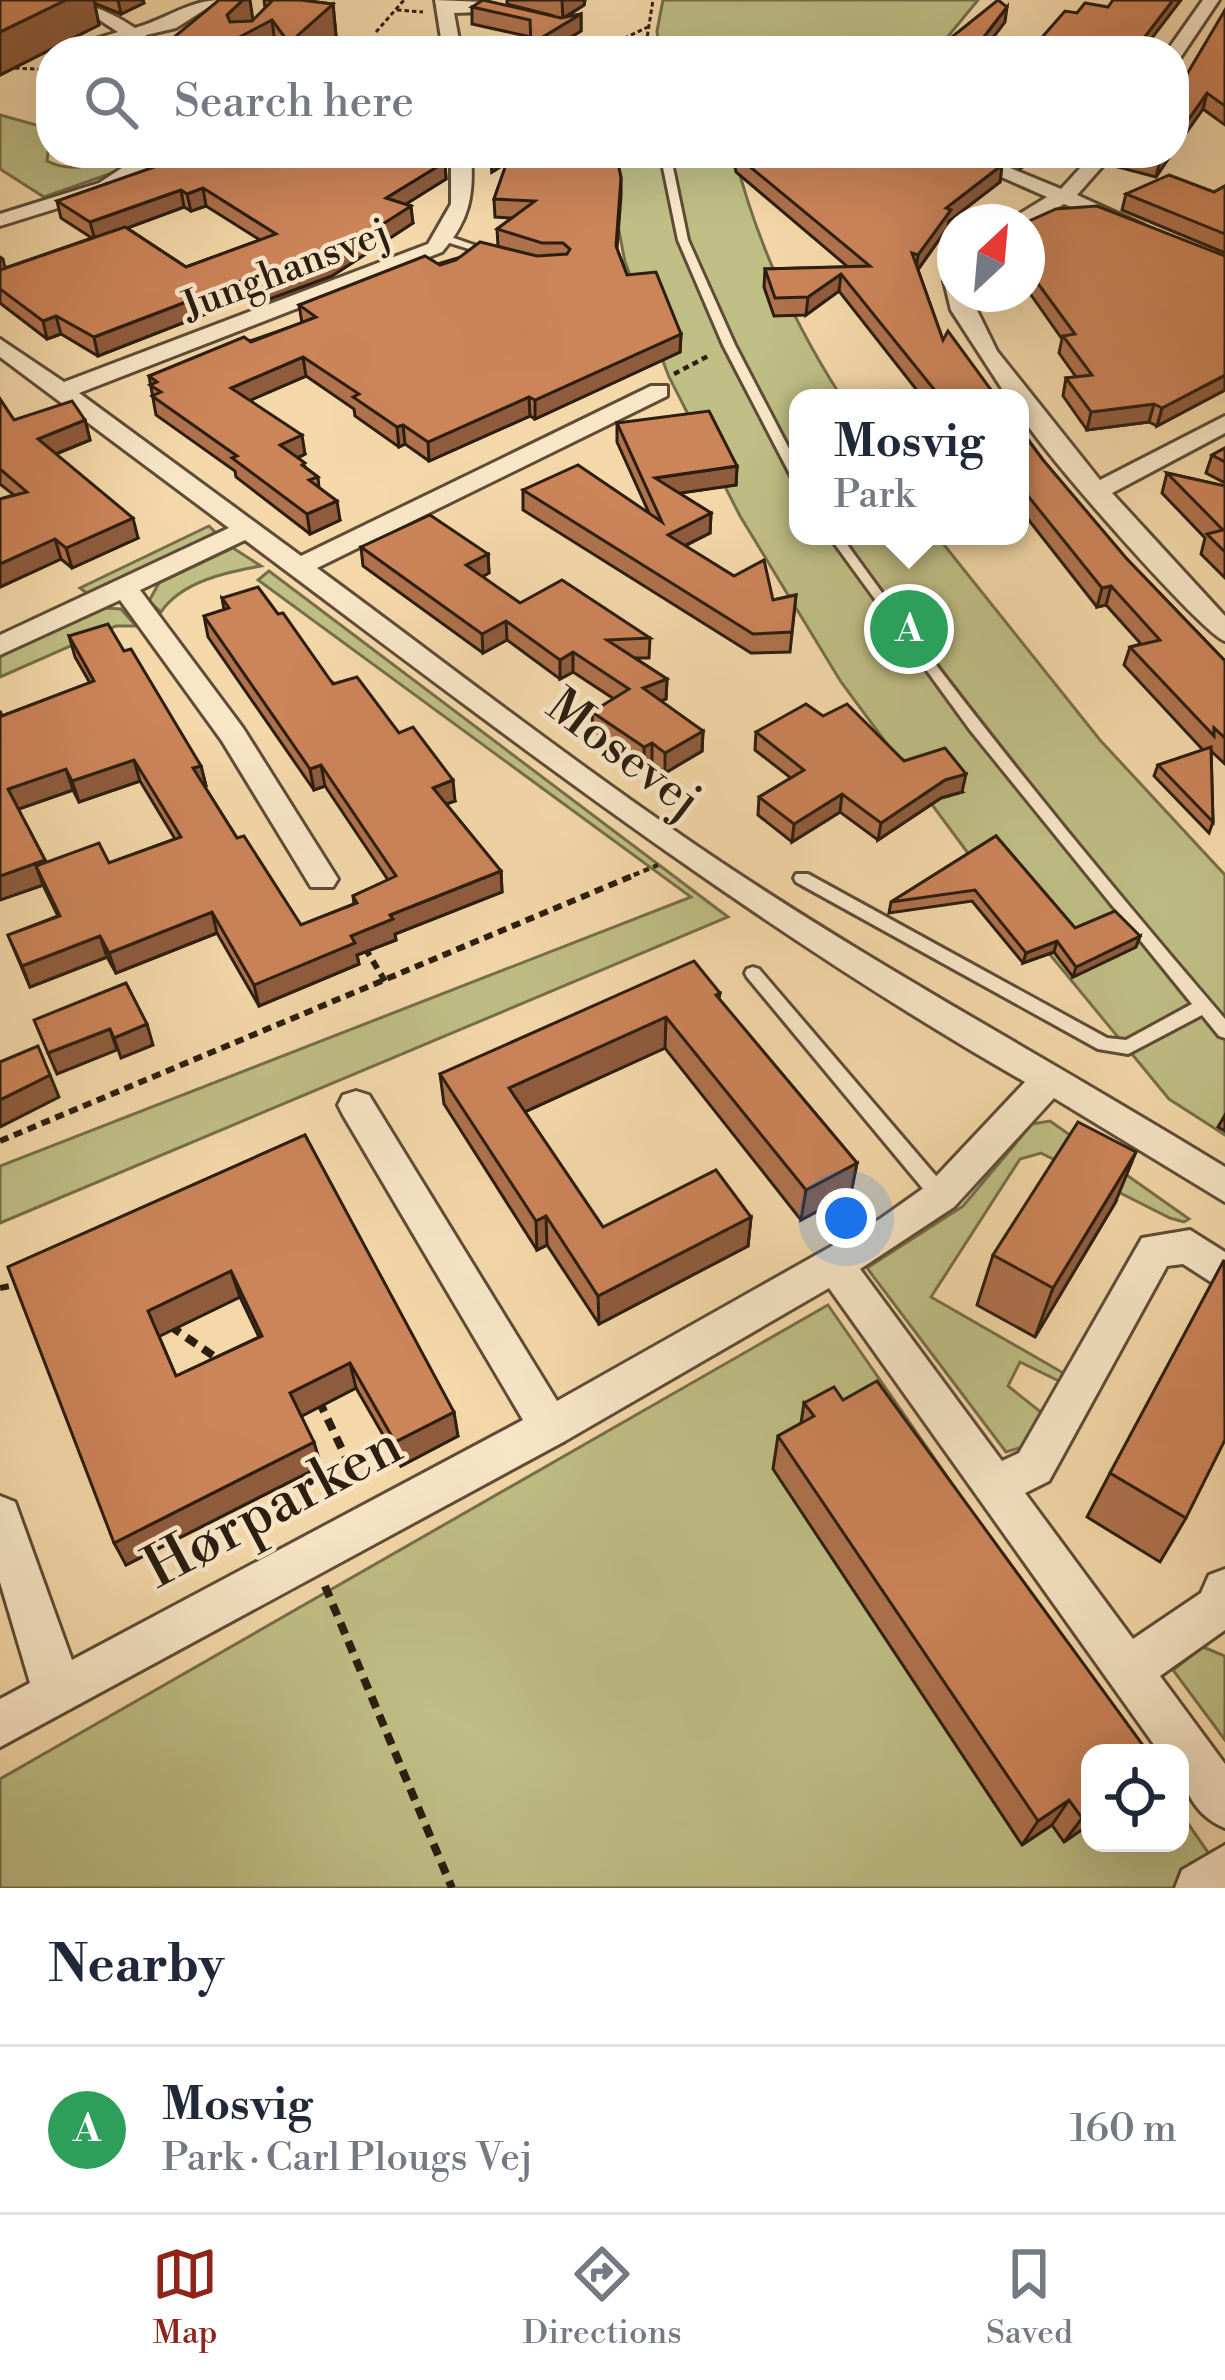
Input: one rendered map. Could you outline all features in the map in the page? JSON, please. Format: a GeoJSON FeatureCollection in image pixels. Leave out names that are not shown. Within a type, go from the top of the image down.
{"type":"FeatureCollection","features":[{"type":"Feature","properties":{"kind":"street"},"geometry":{"type":"LineString","coordinates":[[52,0],[77,3],[137,36]]}},
{"type":"Feature","properties":{"kind":"street"},"geometry":{"type":"LineString","coordinates":[[119,36],[176,21],[212,0]]}},
{"type":"Feature","properties":{"kind":"street"},"geometry":{"type":"LineString","coordinates":[[1186,36],[1211,0]]}},
{"type":"Feature","properties":{"kind":"street"},"geometry":{"type":"LineString","coordinates":[[450,36],[444,4],[483,7],[542,21]]}},
{"type":"Feature","properties":{"kind":"street"},"geometry":{"type":"LineString","coordinates":[[0,220],[117,181],[136,168]]}},
{"type":"Feature","properties":{"kind":"street","name":"Junghansvej"},"geometry":{"type":"LineString","coordinates":[[63,391],[435,248],[463,207],[457,168]]}},
{"type":"Feature","properties":{"kind":"street"},"geometry":{"type":"LineString","coordinates":[[996,168],[1145,230]]}},
{"type":"Feature","properties":{"kind":"street"},"geometry":{"type":"LineString","coordinates":[[1045,206],[1066,195],[1090,168]]}},
{"type":"Feature","properties":{"kind":"street"},"geometry":{"type":"LineString","coordinates":[[960,312],[1013,389]]}},
{"type":"Feature","properties":{"kind":"street","name":"Mosevej"},"geometry":{"type":"LineString","coordinates":[[0,346],[682,851],[910,1000],[1225,1186]]}},
{"type":"Feature","properties":{"kind":"street"},"geometry":{"type":"LineString","coordinates":[[302,566],[659,391]]}},
{"type":"Feature","properties":{"kind":"street"},"geometry":{"type":"LineString","coordinates":[[1029,412],[1047,438],[1225,632]]}},
{"type":"Feature","properties":{"kind":"street"},"geometry":{"type":"LineString","coordinates":[[1097,491],[1225,423]]}},
{"type":"Feature","properties":{"kind":"street"},"geometry":{"type":"LineString","coordinates":[[0,646],[251,528]]}},
{"type":"Feature","properties":{"kind":"street"},"geometry":{"type":"LineString","coordinates":[[124,588],[233,735],[322,879]]}},
{"type":"Feature","properties":{"kind":"street","name":"Hørparken"},"geometry":{"type":"LineString","coordinates":[[0,1724],[550,1426],[893,1231],[941,1196],[1049,1080]]}},
{"type":"Feature","properties":{"kind":"street"},"geometry":{"type":"LineString","coordinates":[[356,1105],[550,1426]]}},
{"type":"Feature","properties":{"kind":"street"},"geometry":{"type":"LineString","coordinates":[[997,1486],[1034,1466],[1156,1250],[1190,1247],[1225,1274]]}},
{"type":"Feature","properties":{"kind":"street"},"geometry":{"type":"LineString","coordinates":[[834,1264],[1225,1804]]}},
{"type":"Feature","properties":{"kind":"street"},"geometry":{"type":"LineString","coordinates":[[0,1517],[50,1660],[55,1696]]}},
{"type":"Feature","properties":{"kind":"street"},"geometry":{"type":"LineString","coordinates":[[1130,1670],[1222,1606]]}},
{"type":"Feature","properties":{"kind":"street"},"geometry":{"type":"LineString","coordinates":[[1200,1888],[1225,1870]]}},
{"type":"Feature","properties":{"kind":"lane"},"geometry":{"type":"LineString","coordinates":[[668,168],[682,240],[789,461]]}},
{"type":"Feature","properties":{"kind":"lane"},"geometry":{"type":"LineString","coordinates":[[444,238],[502,256]]}},
{"type":"Feature","properties":{"kind":"lane"},"geometry":{"type":"LineString","coordinates":[[841,545],[904,636],[1225,1031]]}},
{"type":"Feature","properties":{"kind":"lane"},"geometry":{"type":"LineString","coordinates":[[802,878],[1104,1043],[1128,1047],[1204,1006]]}},
{"type":"Feature","properties":{"kind":"lane"},"geometry":{"type":"LineString","coordinates":[[753,974],[941,1196]]}},
{"type":"Feature","properties":{"kind":"path"},"geometry":{"type":"LineString","coordinates":[[372,36],[404,0]]}},
{"type":"Feature","properties":{"kind":"path"},"geometry":{"type":"LineString","coordinates":[[647,36],[652,0]]}},
{"type":"Feature","properties":{"kind":"path"},"geometry":{"type":"LineString","coordinates":[[629,36],[648,27]]}},
{"type":"Feature","properties":{"kind":"path"},"geometry":{"type":"LineString","coordinates":[[0,67],[36,71]]}},
{"type":"Feature","properties":{"kind":"path"},"geometry":{"type":"LineString","coordinates":[[659,391],[663,379],[729,345]]}},
{"type":"Feature","properties":{"kind":"path"},"geometry":{"type":"LineString","coordinates":[[0,1141],[643,875],[682,851]]}},
{"type":"Feature","properties":{"kind":"path"},"geometry":{"type":"LineString","coordinates":[[364,947],[385,981]]}},
{"type":"Feature","properties":{"kind":"path"},"geometry":{"type":"LineString","coordinates":[[12,1117],[19,1133]]}},
{"type":"Feature","properties":{"kind":"path"},"geometry":{"type":"LineString","coordinates":[[0,1288],[29,1280]]}},
{"type":"Feature","properties":{"kind":"path"},"geometry":{"type":"LineString","coordinates":[[169,1325],[225,1364]]}},
{"type":"Feature","properties":{"kind":"path"},"geometry":{"type":"LineString","coordinates":[[307,1387],[321,1404],[367,1501]]}},
{"type":"Feature","properties":{"kind":"path"},"geometry":{"type":"LineString","coordinates":[[312,1556],[452,1888]]}},
{"type":"Feature","properties":{"kind":"shaded area"},"geometry":{"type":"Polygon","coordinates":[[[663,0],[978,0],[948,36],[658,36],[663,0]]]}},
{"type":"Feature","properties":{"kind":"shaded area"},"geometry":{"type":"Polygon","coordinates":[[[0,115],[36,125],[36,168],[122,168],[44,197],[0,169],[0,115]]]}},
{"type":"Feature","properties":{"kind":"shaded area"},"geometry":{"type":"Polygon","coordinates":[[[607,168],[738,168],[778,280],[837,389],[789,389],[789,545],[944,545],[1100,740],[1225,875],[1225,1135],[1169,1099],[982,872],[841,682],[740,516],[669,377],[625,262],[607,168]]]}},
{"type":"Feature","properties":{"kind":"shaded area"},"geometry":{"type":"Polygon","coordinates":[[[209,526],[215,532],[212,537],[92,597],[80,588],[209,526]]]}},
{"type":"Feature","properties":{"kind":"shaded area"},"geometry":{"type":"Polygon","coordinates":[[[233,548],[261,566],[192,586],[161,612],[149,601],[159,583],[233,548]]]}},
{"type":"Feature","properties":{"kind":"shaded area"},"geometry":{"type":"Polygon","coordinates":[[[269,571],[728,917],[0,1223],[0,1166],[691,897],[258,580],[269,571]]]}},
{"type":"Feature","properties":{"kind":"shaded area"},"geometry":{"type":"Polygon","coordinates":[[[105,608],[121,609],[136,626],[116,626],[0,677],[0,654],[105,608]]]}},
{"type":"Feature","properties":{"kind":"shaded area"},"geometry":{"type":"Polygon","coordinates":[[[1050,1121],[1189,1219],[1170,1218],[1041,1153],[1020,1159],[931,1297],[1065,1374],[1061,1382],[1020,1362],[1008,1386],[1042,1413],[1022,1447],[1006,1452],[867,1268],[963,1206],[1032,1124],[1050,1121]]]}},
{"type":"Feature","properties":{"kind":"shaded area"},"geometry":{"type":"Polygon","coordinates":[[[828,1305],[1133,1744],[1081,1744],[1081,1852],[1189,1852],[1189,1825],[1225,1877],[1225,1888],[0,1888],[0,1779],[828,1305]]]}},
{"type":"Feature","properties":{"kind":"shaded area"},"geometry":{"type":"Polygon","coordinates":[[[1203,1647],[1225,1656],[1225,1740],[1173,1670],[1203,1647]]]}},
{"type":"Feature","properties":{"kind":"building"},"geometry":{"type":"Polygon","coordinates":[[[0,0],[66,0],[0,32],[0,0]]]}},
{"type":"Feature","properties":{"kind":"building"},"geometry":{"type":"Polygon","coordinates":[[[219,0],[243,0],[227,15],[230,22],[252,21],[269,0],[333,4],[297,36],[284,36],[272,20],[241,36],[175,36],[219,0]]]}},
{"type":"Feature","properties":{"kind":"building"},"geometry":{"type":"Polygon","coordinates":[[[483,0],[561,18],[581,14],[544,36],[531,36],[530,20],[472,7],[483,0]]]}},
{"type":"Feature","properties":{"kind":"building"},"geometry":{"type":"Polygon","coordinates":[[[998,0],[1007,7],[985,36],[953,36],[998,0]]]}},
{"type":"Feature","properties":{"kind":"building"},"geometry":{"type":"Polygon","coordinates":[[[1113,0],[1173,0],[1145,36],[1043,36],[1065,11],[1077,13],[1085,3],[1108,7],[1113,0]]]}},
{"type":"Feature","properties":{"kind":"building"},"geometry":{"type":"Polygon","coordinates":[[[1225,10],[1225,106],[1207,93],[1189,119],[1189,71],[1225,10]]]}},
{"type":"Feature","properties":{"kind":"building"},"geometry":{"type":"Polygon","coordinates":[[[151,168],[435,168],[386,198],[411,206],[330,258],[264,282],[254,276],[94,337],[56,316],[43,321],[0,289],[0,270],[125,227],[186,267],[276,234],[203,188],[187,194],[181,190],[90,222],[57,201],[151,168]]]}},
{"type":"Feature","properties":{"kind":"building"},"geometry":{"type":"Polygon","coordinates":[[[505,168],[619,168],[616,246],[627,275],[656,272],[681,334],[428,442],[403,425],[397,427],[353,397],[359,394],[303,357],[231,388],[302,435],[280,445],[305,463],[302,465],[318,477],[309,480],[337,501],[307,514],[232,458],[237,456],[152,396],[161,392],[150,385],[157,382],[149,376],[244,337],[251,342],[316,317],[299,305],[425,256],[440,265],[456,260],[480,242],[537,256],[567,254],[570,249],[563,243],[542,243],[497,229],[535,201],[494,199],[505,168]]]}},
{"type":"Feature","properties":{"kind":"building"},"geometry":{"type":"Polygon","coordinates":[[[752,168],[998,168],[951,204],[937,204],[937,229],[918,255],[912,253],[943,340],[948,331],[990,389],[934,389],[841,274],[808,297],[775,298],[765,269],[870,266],[752,168]]]}},
{"type":"Feature","properties":{"kind":"building"},"geometry":{"type":"Polygon","coordinates":[[[1169,175],[1214,192],[1225,186],[1225,234],[1126,194],[1169,175]]]}},
{"type":"Feature","properties":{"kind":"building"},"geometry":{"type":"Polygon","coordinates":[[[1097,206],[1225,256],[1225,375],[1162,408],[1154,404],[1091,412],[1066,378],[1092,375],[1063,336],[1075,334],[1045,293],[1045,214],[1097,206]]]}},
{"type":"Feature","properties":{"kind":"building"},"geometry":{"type":"Polygon","coordinates":[[[0,399],[14,420],[72,401],[85,420],[38,439],[133,518],[66,548],[55,539],[0,564],[0,499],[27,492],[0,469],[0,399]]]}},
{"type":"Feature","properties":{"kind":"building"},"geometry":{"type":"Polygon","coordinates":[[[709,411],[737,466],[655,478],[711,513],[668,535],[734,576],[764,560],[773,600],[796,595],[792,632],[753,634],[523,490],[578,465],[662,522],[617,423],[709,411]]]}},
{"type":"Feature","properties":{"kind":"building"},"geometry":{"type":"Polygon","coordinates":[[[1029,441],[1126,558],[1225,661],[1225,738],[1214,728],[1214,736],[1130,647],[1160,640],[1111,586],[1102,588],[1029,497],[1029,441]]]}},
{"type":"Feature","properties":{"kind":"building"},"geometry":{"type":"Polygon","coordinates":[[[1225,448],[1225,462],[1212,455],[1225,448]]]}},
{"type":"Feature","properties":{"kind":"building"},"geometry":{"type":"Polygon","coordinates":[[[1167,473],[1225,486],[1225,552],[1207,534],[1223,530],[1167,473]]]}},
{"type":"Feature","properties":{"kind":"building"},"geometry":{"type":"Polygon","coordinates":[[[430,515],[488,554],[466,565],[520,603],[562,580],[650,638],[607,640],[667,679],[643,688],[703,731],[665,753],[652,743],[644,747],[592,712],[629,689],[573,652],[560,660],[506,621],[482,634],[361,547],[430,515]]]}},
{"type":"Feature","properties":{"kind":"building"},"geometry":{"type":"Polygon","coordinates":[[[258,587],[278,614],[283,613],[333,684],[357,677],[399,733],[413,727],[453,780],[433,788],[501,871],[390,915],[393,919],[351,936],[355,943],[254,985],[212,912],[109,953],[100,936],[22,966],[8,935],[60,916],[36,866],[99,843],[109,863],[181,837],[134,760],[72,781],[66,769],[8,789],[45,860],[0,876],[0,711],[2,716],[94,681],[69,636],[108,624],[124,651],[131,649],[201,766],[193,768],[237,838],[244,836],[301,925],[357,903],[353,896],[396,876],[321,765],[310,769],[204,616],[229,608],[222,598],[258,587]]]}},
{"type":"Feature","properties":{"kind":"building"},"geometry":{"type":"Polygon","coordinates":[[[806,704],[823,716],[847,704],[904,761],[945,748],[966,774],[945,780],[881,823],[842,794],[794,824],[759,797],[804,770],[756,732],[806,704]]]}},
{"type":"Feature","properties":{"kind":"building"},"geometry":{"type":"Polygon","coordinates":[[[1211,747],[1213,822],[1158,765],[1211,747]]]}},
{"type":"Feature","properties":{"kind":"building"},"geometry":{"type":"Polygon","coordinates":[[[996,836],[1075,928],[1115,911],[1140,936],[1076,967],[1057,941],[1026,953],[975,890],[891,902],[996,836]]]}},
{"type":"Feature","properties":{"kind":"building"},"geometry":{"type":"Polygon","coordinates":[[[694,961],[720,993],[716,995],[857,1163],[806,1190],[666,1017],[509,1088],[603,1227],[716,1170],[751,1217],[598,1296],[546,1216],[536,1221],[440,1074],[694,961]]]}},
{"type":"Feature","properties":{"kind":"building"},"geometry":{"type":"Polygon","coordinates":[[[126,983],[147,1024],[114,1038],[110,1029],[48,1053],[34,1020],[126,983]]]}},
{"type":"Feature","properties":{"kind":"building"},"geometry":{"type":"Polygon","coordinates":[[[38,1046],[50,1075],[0,1100],[0,1062],[38,1046]]]}},
{"type":"Feature","properties":{"kind":"building"},"geometry":{"type":"Polygon","coordinates":[[[1078,1122],[1136,1152],[1053,1288],[993,1255],[1078,1122]]]}},
{"type":"Feature","properties":{"kind":"building"},"geometry":{"type":"Polygon","coordinates":[[[305,1135],[454,1412],[395,1442],[350,1363],[290,1393],[314,1442],[114,1543],[8,1267],[305,1135]],[[231,1271],[148,1311],[176,1376],[262,1336],[231,1271]]]}},
{"type":"Feature","properties":{"kind":"building"},"geometry":{"type":"Polygon","coordinates":[[[1224,1260],[1225,1440],[1186,1518],[1110,1473],[1224,1260]]]}},
{"type":"Feature","properties":{"kind":"building"},"geometry":{"type":"Polygon","coordinates":[[[877,1381],[1142,1744],[1081,1744],[1081,1817],[1069,1800],[1038,1821],[778,1436],[814,1416],[804,1403],[834,1387],[843,1400],[877,1381]]]}},
{"type":"Feature","properties":{"kind":"place","name":"Mosvig"},"geometry":{"type":"Point","coordinates":[909,629]}}]}
